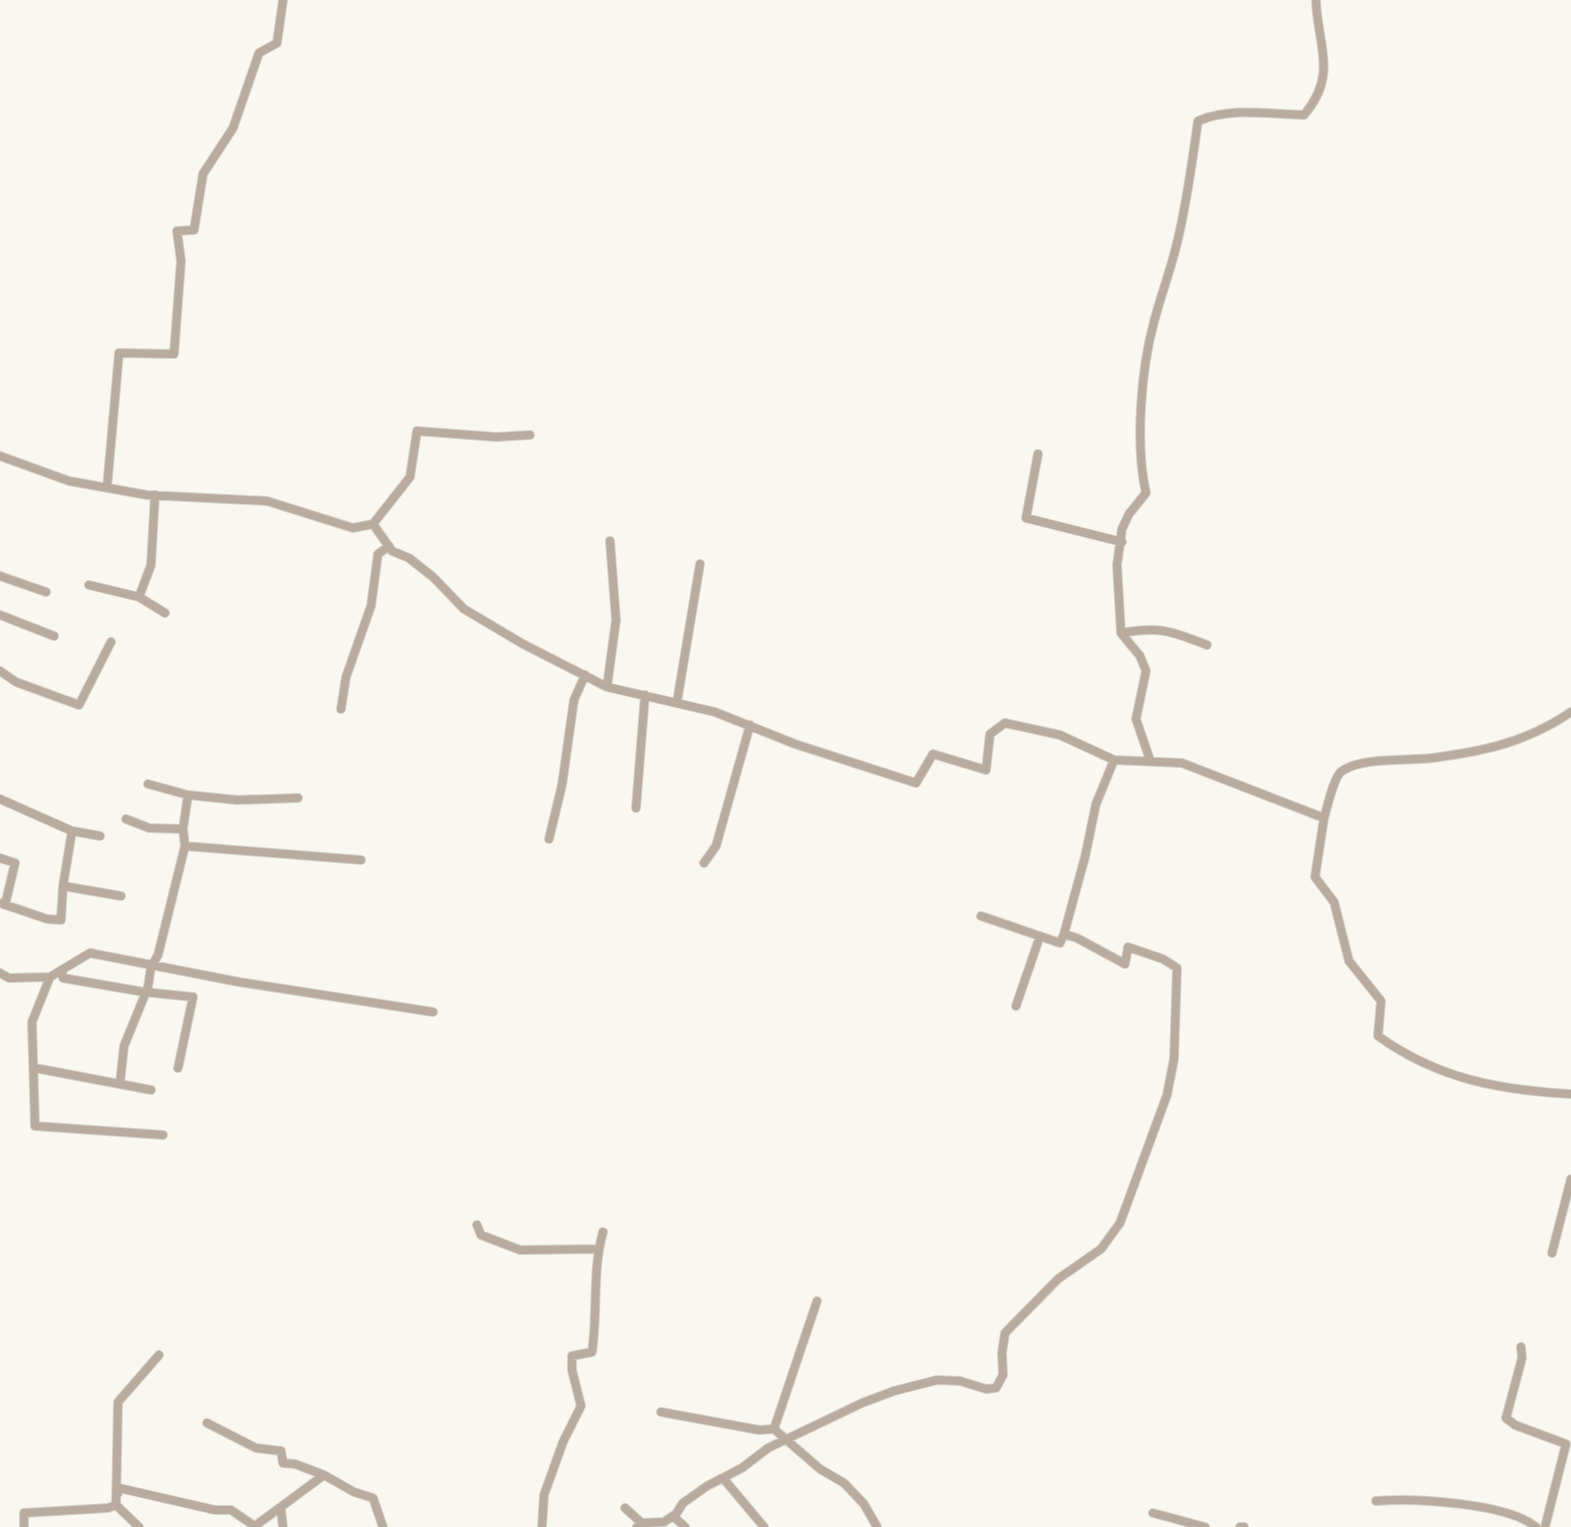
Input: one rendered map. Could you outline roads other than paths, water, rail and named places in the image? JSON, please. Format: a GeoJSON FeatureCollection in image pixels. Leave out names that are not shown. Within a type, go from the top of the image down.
{"type":"FeatureCollection","features":[{"type":"Feature","properties":{"kind":"street"},"geometry":{"type":"LineString","coordinates":[[107,488],[119,353],[174,354],[181,261],[177,231],[194,230],[202,174],[233,128],[259,53],[277,43],[283,0]]}},
{"type":"Feature","properties":{"kind":"street"},"geometry":{"type":"LineString","coordinates":[[1150,760],[1136,719],[1146,671],[1121,633],[1117,565],[1122,529],[1130,514],[1146,494],[1140,469],[1145,366],[1153,323],[1178,241],[1198,121],[1217,114],[1238,112],[1304,115],[1317,101],[1325,53],[1316,0]]}},
{"type":"Feature","properties":{"kind":"street"},"geometry":{"type":"LineString","coordinates":[[0,456],[69,481],[155,495],[267,501],[353,528],[373,524],[410,477],[417,430],[496,437],[530,435]]}},
{"type":"Feature","properties":{"kind":"street"},"geometry":{"type":"LineString","coordinates":[[1038,454],[1026,518],[1122,542]]}},
{"type":"Feature","properties":{"kind":"street"},"geometry":{"type":"LineString","coordinates":[[139,597],[151,565],[155,495]]}},
{"type":"Feature","properties":{"kind":"street"},"geometry":{"type":"LineString","coordinates":[[373,524],[388,546],[433,577],[464,609],[523,644],[607,687],[714,712],[795,744],[916,783],[933,754],[986,770],[990,734],[1005,723],[1060,735],[1114,760],[1182,763],[1324,818]]}},
{"type":"Feature","properties":{"kind":"street"},"geometry":{"type":"LineString","coordinates":[[607,687],[616,620],[610,541]]}},
{"type":"Feature","properties":{"kind":"street"},"geometry":{"type":"LineString","coordinates":[[341,709],[346,677],[371,606],[378,554],[388,546]]}},
{"type":"Feature","properties":{"kind":"street"},"geometry":{"type":"LineString","coordinates":[[677,702],[700,564]]}},
{"type":"Feature","properties":{"kind":"street"},"geometry":{"type":"LineString","coordinates":[[0,576],[46,592]]}},
{"type":"Feature","properties":{"kind":"street"},"geometry":{"type":"LineString","coordinates":[[89,585],[139,597],[165,613]]}},
{"type":"Feature","properties":{"kind":"street"},"geometry":{"type":"LineString","coordinates":[[0,615],[54,636]]}},
{"type":"Feature","properties":{"kind":"street"},"geometry":{"type":"LineString","coordinates":[[1121,633],[1149,628],[1163,630],[1207,645]]}},
{"type":"Feature","properties":{"kind":"street"},"geometry":{"type":"LineString","coordinates":[[0,671],[16,682],[79,705],[111,642]]}},
{"type":"Feature","properties":{"kind":"street"},"geometry":{"type":"LineString","coordinates":[[549,839],[562,785],[574,700],[585,675]]}},
{"type":"Feature","properties":{"kind":"street"},"geometry":{"type":"LineString","coordinates":[[636,808],[645,695]]}},
{"type":"Feature","properties":{"kind":"street"},"geometry":{"type":"LineString","coordinates":[[1571,712],[1529,737],[1489,749],[1432,758],[1369,763],[1347,768],[1338,774],[1324,818],[1315,877],[1334,902],[1349,962],[1381,1000],[1378,1036],[1437,1069],[1496,1088],[1571,1094]]}},
{"type":"Feature","properties":{"kind":"street"},"geometry":{"type":"LineString","coordinates":[[704,863],[716,846],[750,725]]}},
{"type":"Feature","properties":{"kind":"street"},"geometry":{"type":"LineString","coordinates":[[981,916],[1060,943],[1085,857],[1096,804],[1114,760]]}},
{"type":"Feature","properties":{"kind":"street"},"geometry":{"type":"LineString","coordinates":[[148,784],[188,795],[237,800],[298,798]]}},
{"type":"Feature","properties":{"kind":"street"},"geometry":{"type":"LineString","coordinates":[[120,1083],[124,1046],[144,992],[148,987],[172,904],[185,846],[183,829],[188,795]]}},
{"type":"Feature","properties":{"kind":"street"},"geometry":{"type":"LineString","coordinates":[[0,799],[72,831],[100,836]]}},
{"type":"Feature","properties":{"kind":"street"},"geometry":{"type":"LineString","coordinates":[[126,819],[149,828],[183,829]]}},
{"type":"Feature","properties":{"kind":"street"},"geometry":{"type":"LineString","coordinates":[[0,858],[15,864],[3,904],[47,919],[61,920],[63,886],[72,831]]}},
{"type":"Feature","properties":{"kind":"street"},"geometry":{"type":"LineString","coordinates":[[185,846],[361,860]]}},
{"type":"Feature","properties":{"kind":"street"},"geometry":{"type":"LineString","coordinates":[[63,886],[121,896]]}},
{"type":"Feature","properties":{"kind":"street"},"geometry":{"type":"LineString","coordinates":[[625,1508],[642,1526],[664,1522],[673,1516],[683,1503],[785,1439],[894,1391],[937,1380],[960,1381],[986,1389],[996,1388],[1003,1375],[1002,1353],[1005,1333],[1058,1280],[1101,1248],[1120,1223],[1167,1095],[1174,1059],[1177,968],[1163,959],[1128,947],[1125,964],[1077,938],[1064,934]]}},
{"type":"Feature","properties":{"kind":"street"},"geometry":{"type":"LineString","coordinates":[[1016,1006],[1040,936]]}},
{"type":"Feature","properties":{"kind":"street"},"geometry":{"type":"LineString","coordinates":[[0,973],[9,978],[50,977],[62,972],[90,953],[239,982],[433,1012]]}},
{"type":"Feature","properties":{"kind":"street"},"geometry":{"type":"LineString","coordinates":[[62,972],[63,978],[144,992],[193,997],[178,1068]]}},
{"type":"Feature","properties":{"kind":"street"},"geometry":{"type":"LineString","coordinates":[[50,977],[32,1022],[35,1126],[163,1135]]}},
{"type":"Feature","properties":{"kind":"street"},"geometry":{"type":"LineString","coordinates":[[35,1068],[151,1090]]}},
{"type":"Feature","properties":{"kind":"street"},"geometry":{"type":"LineString","coordinates":[[1552,1253],[1571,1179]]}},
{"type":"Feature","properties":{"kind":"street"},"geometry":{"type":"LineString","coordinates":[[477,1225],[481,1235],[520,1250],[598,1249]]}},
{"type":"Feature","properties":{"kind":"street"},"geometry":{"type":"LineString","coordinates":[[542,1527],[544,1495],[563,1442],[581,1406],[572,1370],[572,1356],[592,1353],[596,1325],[598,1249],[603,1232]]}},
{"type":"Feature","properties":{"kind":"street"},"geometry":{"type":"LineString","coordinates":[[774,1428],[817,1301]]}},
{"type":"Feature","properties":{"kind":"street"},"geometry":{"type":"LineString","coordinates":[[1521,1347],[1522,1358],[1506,1418],[1515,1425],[1566,1444],[1545,1527]]}},
{"type":"Feature","properties":{"kind":"street"},"geometry":{"type":"LineString","coordinates":[[116,1505],[118,1402],[159,1354]]}},
{"type":"Feature","properties":{"kind":"street"},"geometry":{"type":"LineString","coordinates":[[661,1412],[759,1430],[774,1428]]}},
{"type":"Feature","properties":{"kind":"street"},"geometry":{"type":"LineString","coordinates":[[207,1423],[256,1448],[281,1451],[283,1463],[295,1464],[324,1475],[354,1492],[373,1498],[384,1527]]}},
{"type":"Feature","properties":{"kind":"street"},"geometry":{"type":"LineString","coordinates":[[774,1428],[820,1469],[844,1483],[864,1504],[876,1527]]}},
{"type":"Feature","properties":{"kind":"street"},"geometry":{"type":"LineString","coordinates":[[118,1493],[119,1488],[215,1510],[231,1510],[256,1526],[324,1475]]}},
{"type":"Feature","properties":{"kind":"street"},"geometry":{"type":"LineString","coordinates":[[723,1478],[764,1527]]}},
{"type":"Feature","properties":{"kind":"street"},"geometry":{"type":"LineString","coordinates":[[1377,1501],[1425,1501],[1491,1509],[1525,1519],[1536,1527]]}},
{"type":"Feature","properties":{"kind":"street"},"geometry":{"type":"LineString","coordinates":[[116,1505],[135,1526]]}},
{"type":"Feature","properties":{"kind":"street"},"geometry":{"type":"LineString","coordinates":[[24,1527],[24,1513],[108,1508],[116,1505]]}},
{"type":"Feature","properties":{"kind":"street"},"geometry":{"type":"LineString","coordinates":[[281,1509],[282,1527]]}},
{"type":"Feature","properties":{"kind":"street"},"geometry":{"type":"LineString","coordinates":[[1153,1513],[1205,1527]]}},
{"type":"Feature","properties":{"kind":"street"},"geometry":{"type":"LineString","coordinates":[[673,1516],[685,1527]]}}]}
